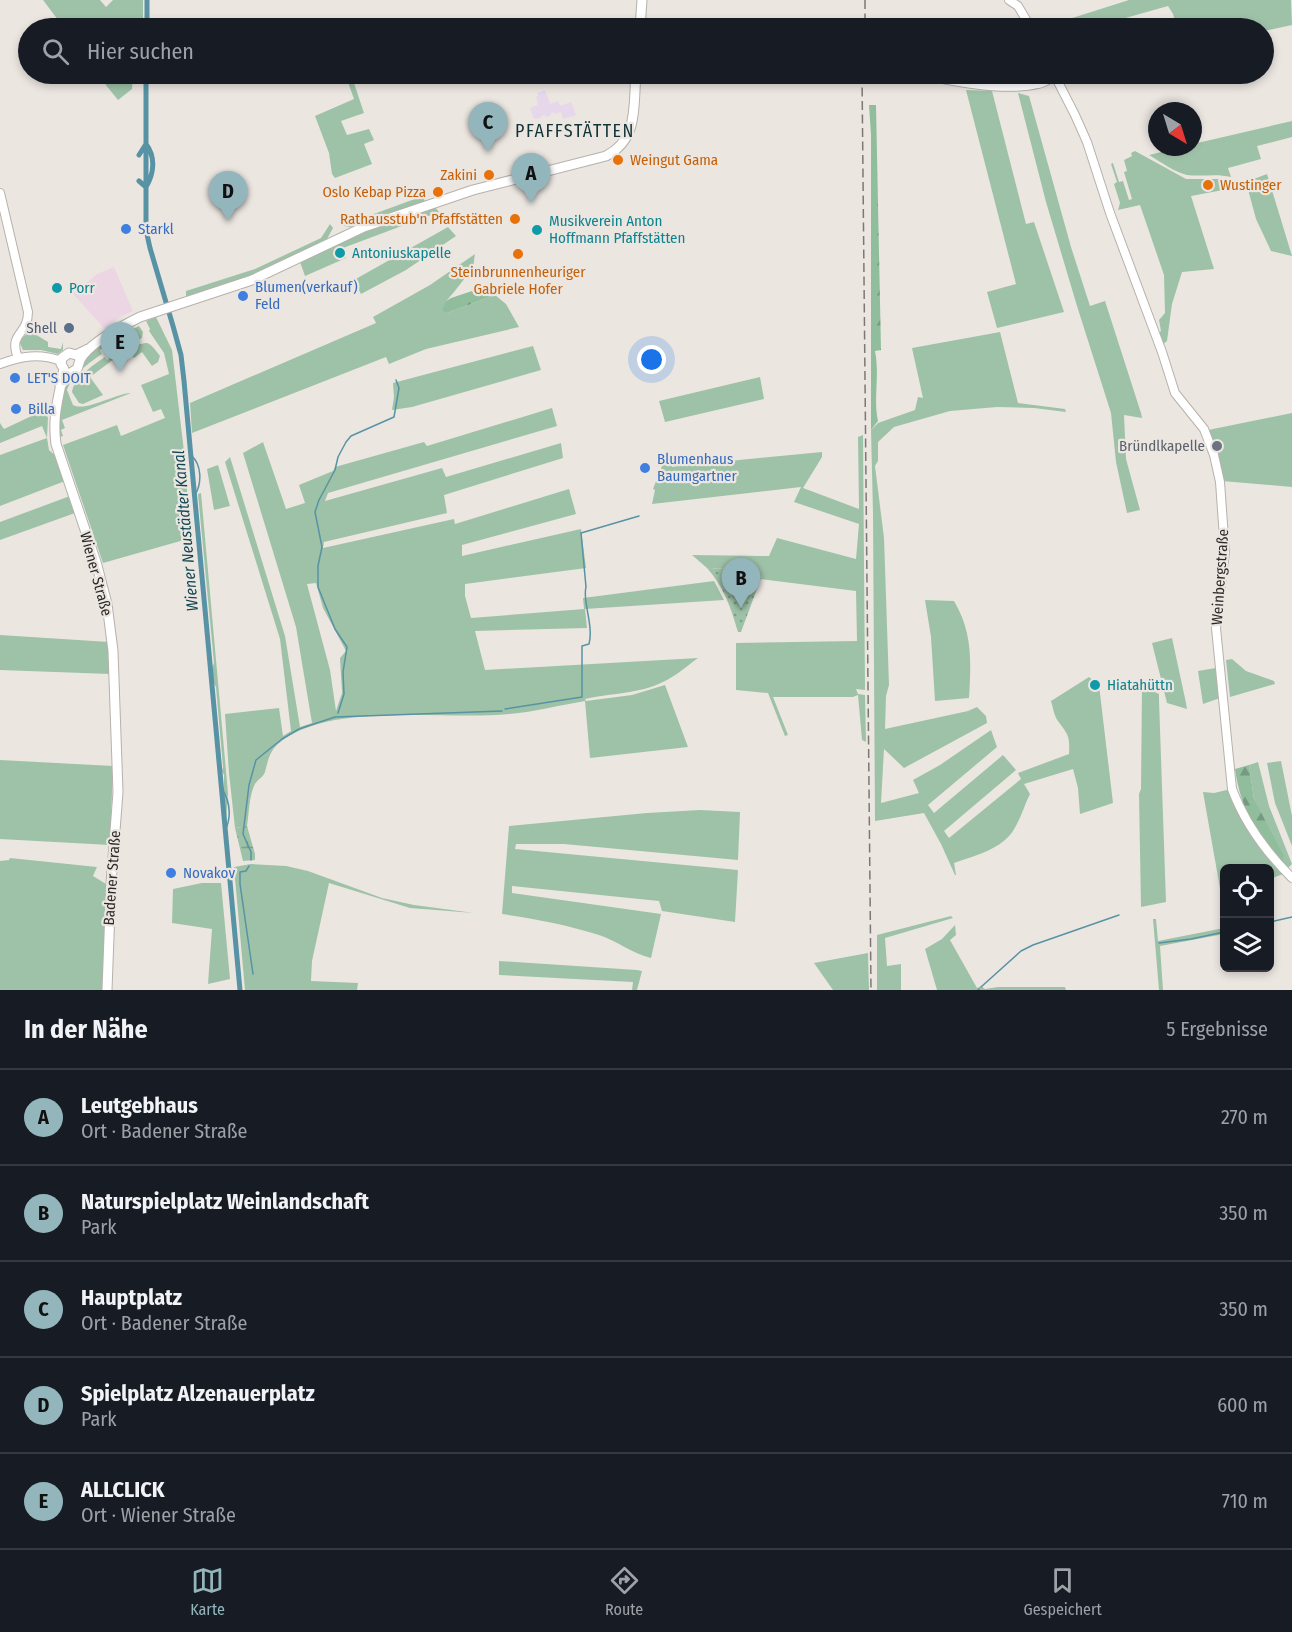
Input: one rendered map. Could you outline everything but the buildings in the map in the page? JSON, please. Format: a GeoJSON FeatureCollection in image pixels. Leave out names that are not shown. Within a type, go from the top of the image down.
{"type":"FeatureCollection","features":[{"type":"Feature","properties":{"kind":"main road"},"geometry":{"type":"LineString","coordinates":[[641,18],[642,0]]}},
{"type":"Feature","properties":{"kind":"main road"},"geometry":{"type":"LineString","coordinates":[[1010,0],[1018,6],[1025,18]]}},
{"type":"Feature","properties":{"kind":"main road","name":"Wiener Straße"},"geometry":{"type":"LineString","coordinates":[[118,766],[113,651],[107,604],[96,562],[56,444],[54,412],[65,368],[65,355],[78,358],[124,325],[173,305],[252,280],[357,230],[473,190],[613,153],[625,141],[631,130],[635,84]]}},
{"type":"Feature","properties":{"kind":"main road"},"geometry":{"type":"LineString","coordinates":[[987,84],[1018,87],[1039,84]]}},
{"type":"Feature","properties":{"kind":"main road","name":"Weinbergstraße"},"geometry":{"type":"LineString","coordinates":[[1059,84],[1087,142],[1110,213],[1162,352],[1174,393],[1204,429],[1214,455],[1220,482],[1225,552],[1216,628],[1232,789],[1240,810],[1265,850],[1292,878]]}},
{"type":"Feature","properties":{"kind":"main road"},"geometry":{"type":"LineString","coordinates":[[0,194],[28,312],[26,325],[14,342],[18,358]]}},
{"type":"Feature","properties":{"kind":"main road"},"geometry":{"type":"LineString","coordinates":[[0,364],[33,355],[47,356],[65,368]]}},
{"type":"Feature","properties":{"kind":"main road","name":"Wiener Straße"},"geometry":{"type":"LineString","coordinates":[[65,368],[79,367],[78,358]]}},
{"type":"Feature","properties":{"kind":"main road","name":"Badener Straße"},"geometry":{"type":"LineString","coordinates":[[107,990],[118,766]]}},
{"type":"Feature","properties":{"kind":"shaded area"},"geometry":{"type":"Polygon","coordinates":[[[545,90],[550,104],[558,101],[560,106],[571,102],[576,115],[563,119],[561,112],[555,114],[554,112],[546,117],[545,115],[534,119],[530,108],[538,105],[537,93],[545,90]]]}},
{"type":"Feature","properties":{"kind":"shaded area"},"geometry":{"type":"Polygon","coordinates":[[[114,267],[133,311],[118,318],[105,329],[73,294],[97,274],[114,267]]]}},
{"type":"Feature","properties":{"kind":"green space"},"geometry":{"type":"Polygon","coordinates":[[[43,0],[100,0],[106,7],[113,0],[143,0],[143,18],[56,18],[43,0]]]}},
{"type":"Feature","properties":{"kind":"green space"},"geometry":{"type":"Polygon","coordinates":[[[1129,0],[1291,0],[1292,25],[1274,29],[1274,18],[1174,18],[1168,6],[1125,18],[1072,18],[1129,0]]]}},
{"type":"Feature","properties":{"kind":"green space"},"geometry":{"type":"Polygon","coordinates":[[[105,84],[132,84],[132,89],[118,100],[105,84]]]}},
{"type":"Feature","properties":{"kind":"green space"},"geometry":{"type":"Polygon","coordinates":[[[349,84],[354,84],[364,113],[341,121],[347,135],[369,129],[374,140],[364,144],[372,164],[335,178],[332,174],[329,153],[315,116],[354,99],[349,84]]]}},
{"type":"Feature","properties":{"kind":"green space"},"geometry":{"type":"Polygon","coordinates":[[[966,90],[992,91],[1026,224],[1034,222],[1064,312],[997,328],[987,292],[1016,284],[966,90]]]}},
{"type":"Feature","properties":{"kind":"green space"},"geometry":{"type":"Polygon","coordinates":[[[1018,93],[1029,96],[1090,306],[1105,301],[1141,413],[1142,418],[1124,415],[1126,459],[1140,510],[1127,513],[1116,462],[1111,413],[1046,202],[1018,93]]]}},
{"type":"Feature","properties":{"kind":"green space"},"geometry":{"type":"Polygon","coordinates":[[[869,105],[876,105],[881,350],[875,351],[878,421],[871,430],[871,135],[869,105]]]}},
{"type":"Feature","properties":{"kind":"green space"},"geometry":{"type":"Polygon","coordinates":[[[1292,121],[1292,137],[1257,146],[1261,159],[1228,168],[1231,177],[1182,174],[1151,156],[1202,156],[1202,142],[1292,121]]]}},
{"type":"Feature","properties":{"kind":"green space"},"geometry":{"type":"Polygon","coordinates":[[[1135,151],[1186,179],[1221,179],[1223,190],[1191,196],[1214,269],[1182,272],[1172,304],[1167,341],[1161,346],[1158,333],[1161,331],[1159,320],[1165,313],[1164,275],[1140,205],[1118,210],[1120,203],[1114,184],[1117,182],[1111,164],[1113,163],[1119,182],[1123,181],[1129,200],[1132,199],[1124,172],[1127,171],[1124,160],[1132,156],[1131,153],[1135,151]]]}},
{"type":"Feature","properties":{"kind":"green space"},"geometry":{"type":"Polygon","coordinates":[[[1267,174],[1292,256],[1271,251],[1256,219],[1246,182],[1267,174]]]}},
{"type":"Feature","properties":{"kind":"green space"},"geometry":{"type":"Polygon","coordinates":[[[423,196],[425,202],[382,218],[350,227],[344,226],[340,221],[360,219],[423,196]]]}},
{"type":"Feature","properties":{"kind":"green space"},"geometry":{"type":"Polygon","coordinates":[[[434,206],[439,212],[343,248],[346,258],[305,276],[300,262],[362,232],[434,206]]]}},
{"type":"Feature","properties":{"kind":"green space"},"geometry":{"type":"Polygon","coordinates":[[[330,224],[333,228],[327,239],[242,279],[186,297],[186,291],[255,269],[321,238],[330,224]]]}},
{"type":"Feature","properties":{"kind":"green space"},"geometry":{"type":"Polygon","coordinates":[[[448,227],[456,236],[406,270],[361,294],[354,280],[448,227]]]}},
{"type":"Feature","properties":{"kind":"green space"},"geometry":{"type":"Polygon","coordinates":[[[475,254],[472,269],[446,301],[447,313],[495,295],[506,304],[519,327],[426,349],[389,364],[386,357],[192,433],[190,403],[376,323],[373,317],[430,285],[475,254]]]}},
{"type":"Feature","properties":{"kind":"green space"},"geometry":{"type":"Polygon","coordinates":[[[490,285],[495,295],[447,313],[442,310],[446,301],[451,298],[490,285]]]}},
{"type":"Feature","properties":{"kind":"green space"},"geometry":{"type":"Polygon","coordinates":[[[156,317],[172,350],[187,477],[191,538],[103,563],[63,445],[117,425],[121,436],[165,418],[161,409],[153,412],[141,385],[169,374],[164,353],[149,331],[146,321],[156,317]]]}},
{"type":"Feature","properties":{"kind":"green space"},"geometry":{"type":"Polygon","coordinates":[[[139,326],[143,332],[142,338],[121,340],[119,338],[100,350],[102,354],[77,374],[67,390],[73,405],[79,407],[131,393],[62,420],[65,428],[61,430],[63,436],[60,437],[57,419],[65,385],[98,347],[139,326]]]}},
{"type":"Feature","properties":{"kind":"green space"},"geometry":{"type":"Polygon","coordinates":[[[30,331],[48,342],[48,347],[61,349],[63,342],[63,350],[58,354],[41,350],[23,350],[19,341],[30,331]]]}},
{"type":"Feature","properties":{"kind":"green space"},"geometry":{"type":"Polygon","coordinates":[[[1000,332],[1018,403],[1065,409],[1066,412],[997,407],[950,411],[894,427],[878,442],[878,461],[875,466],[884,538],[889,685],[886,696],[885,729],[977,707],[986,716],[987,723],[904,768],[884,749],[881,803],[919,793],[913,780],[940,765],[991,730],[997,747],[928,805],[934,813],[1003,755],[1016,770],[944,831],[949,838],[1021,779],[1018,773],[1069,754],[1068,736],[1056,717],[1051,701],[1089,677],[1099,685],[1113,803],[1080,814],[1078,788],[1073,769],[1024,784],[1030,794],[1010,835],[987,851],[954,863],[955,875],[924,813],[875,821],[871,430],[878,423],[915,410],[918,397],[923,398],[912,348],[1000,332]]]}},
{"type":"Feature","properties":{"kind":"green space"},"geometry":{"type":"Polygon","coordinates":[[[128,342],[150,345],[160,356],[158,362],[152,366],[142,352],[134,358],[128,350],[122,354],[118,348],[121,350],[126,347],[124,344],[128,342]]]}},
{"type":"Feature","properties":{"kind":"green space"},"geometry":{"type":"Polygon","coordinates":[[[533,346],[541,370],[412,407],[392,410],[393,383],[533,346]]]}},
{"type":"Feature","properties":{"kind":"green space"},"geometry":{"type":"Polygon","coordinates":[[[114,351],[118,356],[90,377],[103,395],[83,404],[79,403],[72,392],[76,382],[100,360],[105,357],[107,360],[115,355],[114,351]]]}},
{"type":"Feature","properties":{"kind":"green space"},"geometry":{"type":"Polygon","coordinates":[[[760,377],[764,399],[665,422],[659,401],[760,377]]]}},
{"type":"Feature","properties":{"kind":"green space"},"geometry":{"type":"Polygon","coordinates":[[[552,408],[557,426],[328,493],[325,501],[442,468],[446,477],[561,443],[563,458],[444,495],[447,513],[324,542],[323,548],[454,519],[455,524],[569,489],[576,514],[462,545],[462,556],[581,529],[586,568],[465,584],[465,596],[471,618],[584,609],[583,598],[714,581],[724,600],[585,609],[587,628],[475,631],[485,670],[698,658],[672,677],[654,686],[585,699],[586,701],[632,695],[665,685],[688,747],[590,758],[585,701],[509,714],[388,715],[326,722],[300,730],[275,747],[264,774],[252,790],[247,826],[235,828],[225,714],[279,708],[283,736],[291,731],[280,639],[225,462],[230,457],[285,636],[300,727],[312,723],[296,627],[243,453],[263,442],[286,509],[305,503],[299,485],[333,471],[335,467],[424,442],[427,446],[552,408]],[[316,583],[307,584],[330,670],[336,711],[342,693],[340,658],[346,651],[323,608],[316,583]]]}},
{"type":"Feature","properties":{"kind":"green space"},"geometry":{"type":"Polygon","coordinates":[[[40,412],[48,417],[47,438],[42,426],[0,443],[0,423],[4,429],[40,412]]]}},
{"type":"Feature","properties":{"kind":"green space"},"geometry":{"type":"Polygon","coordinates":[[[1292,413],[1292,487],[1222,481],[1208,430],[1292,413]]]}},
{"type":"Feature","properties":{"kind":"green space"},"geometry":{"type":"Polygon","coordinates":[[[863,435],[865,690],[856,689],[858,694],[865,695],[866,742],[862,740],[858,695],[853,697],[773,697],[788,735],[785,736],[768,693],[736,690],[736,643],[857,641],[856,591],[761,579],[763,570],[707,568],[692,555],[769,556],[777,538],[856,559],[859,524],[794,502],[801,487],[652,504],[655,490],[653,489],[664,461],[670,459],[672,467],[729,457],[729,461],[822,452],[822,457],[803,488],[859,509],[858,437],[863,435]]]}},
{"type":"Feature","properties":{"kind":"green space"},"geometry":{"type":"Polygon","coordinates":[[[47,438],[49,450],[57,457],[65,481],[0,506],[0,455],[47,438]]]}},
{"type":"Feature","properties":{"kind":"green space"},"geometry":{"type":"Polygon","coordinates":[[[218,465],[230,506],[214,510],[207,469],[218,465]]]}},
{"type":"Feature","properties":{"kind":"green space"},"geometry":{"type":"Polygon","coordinates":[[[201,493],[228,793],[226,821],[224,775],[216,687],[212,675],[214,663],[198,494],[201,493]]]}},
{"type":"Feature","properties":{"kind":"green space"},"geometry":{"type":"Polygon","coordinates":[[[70,496],[75,513],[0,540],[0,522],[70,496]]]}},
{"type":"Feature","properties":{"kind":"green space"},"geometry":{"type":"Polygon","coordinates":[[[707,568],[764,570],[741,632],[738,632],[722,590],[707,568]]]}},
{"type":"Feature","properties":{"kind":"green space"},"geometry":{"type":"Polygon","coordinates":[[[925,600],[954,601],[960,613],[968,636],[969,698],[935,701],[931,637],[925,600]]]}},
{"type":"Feature","properties":{"kind":"green space"},"geometry":{"type":"Polygon","coordinates":[[[0,635],[109,642],[110,674],[0,670],[0,635]]]}},
{"type":"Feature","properties":{"kind":"green space"},"geometry":{"type":"Polygon","coordinates":[[[1172,638],[1187,709],[1167,703],[1152,643],[1172,638]]]}},
{"type":"Feature","properties":{"kind":"green space"},"geometry":{"type":"Polygon","coordinates":[[[1232,659],[1246,671],[1274,681],[1275,684],[1230,697],[1226,660],[1232,659]]]}},
{"type":"Feature","properties":{"kind":"green space"},"geometry":{"type":"Polygon","coordinates":[[[1216,668],[1220,698],[1203,704],[1198,671],[1216,668]]]}},
{"type":"Feature","properties":{"kind":"green space"},"geometry":{"type":"Polygon","coordinates":[[[1142,686],[1159,694],[1166,902],[1141,907],[1139,794],[1141,789],[1142,686]]]}},
{"type":"Feature","properties":{"kind":"green space"},"geometry":{"type":"Polygon","coordinates":[[[0,760],[113,766],[110,845],[0,839],[0,760]]]}},
{"type":"Feature","properties":{"kind":"green space"},"geometry":{"type":"Polygon","coordinates":[[[1281,761],[1292,816],[1292,846],[1275,803],[1267,763],[1281,761]]]}},
{"type":"Feature","properties":{"kind":"green space"},"geometry":{"type":"Polygon","coordinates":[[[1258,762],[1269,806],[1292,864],[1288,868],[1282,862],[1254,799],[1249,765],[1258,762]]]}},
{"type":"Feature","properties":{"kind":"green space"},"geometry":{"type":"Polygon","coordinates":[[[1249,765],[1254,799],[1284,856],[1282,862],[1257,830],[1241,797],[1235,769],[1249,765]]]}},
{"type":"Feature","properties":{"kind":"green space"},"geometry":{"type":"Polygon","coordinates":[[[1231,789],[1244,824],[1283,874],[1274,877],[1274,864],[1220,864],[1220,888],[1203,792],[1214,793],[1231,789]]]}},
{"type":"Feature","properties":{"kind":"green space"},"geometry":{"type":"Polygon","coordinates":[[[700,810],[740,812],[738,860],[564,844],[516,844],[515,849],[738,870],[735,922],[662,911],[659,901],[512,886],[512,893],[661,914],[651,958],[587,931],[502,914],[509,826],[700,810]]]}},
{"type":"Feature","properties":{"kind":"green space"},"geometry":{"type":"Polygon","coordinates":[[[247,826],[255,860],[243,861],[235,828],[247,826]]]}},
{"type":"Feature","properties":{"kind":"green space"},"geometry":{"type":"Polygon","coordinates":[[[10,858],[97,867],[93,876],[106,884],[104,990],[0,990],[0,861],[10,858]]]}},
{"type":"Feature","properties":{"kind":"green space"},"geometry":{"type":"Polygon","coordinates":[[[251,864],[286,866],[308,871],[382,898],[474,913],[410,908],[329,883],[312,961],[311,981],[358,983],[357,990],[245,990],[234,867],[251,864]]]}},
{"type":"Feature","properties":{"kind":"green space"},"geometry":{"type":"Polygon","coordinates":[[[202,883],[221,883],[230,979],[208,984],[212,929],[172,923],[173,889],[202,883]]]}},
{"type":"Feature","properties":{"kind":"green space"},"geometry":{"type":"Polygon","coordinates":[[[951,916],[953,918],[885,938],[887,966],[901,964],[901,990],[877,990],[877,935],[951,916]]]}},
{"type":"Feature","properties":{"kind":"green space"},"geometry":{"type":"Polygon","coordinates":[[[1153,919],[1156,919],[1158,941],[1220,929],[1220,935],[1160,946],[1163,990],[1159,990],[1153,919]]]}},
{"type":"Feature","properties":{"kind":"green space"},"geometry":{"type":"Polygon","coordinates":[[[955,925],[956,935],[950,940],[977,988],[981,986],[985,989],[1065,987],[1066,990],[937,990],[925,949],[942,939],[955,925]]]}},
{"type":"Feature","properties":{"kind":"green space"},"geometry":{"type":"Polygon","coordinates":[[[868,953],[869,990],[833,990],[814,963],[868,953]]]}},
{"type":"Feature","properties":{"kind":"green space"},"geometry":{"type":"Polygon","coordinates":[[[499,961],[642,971],[637,990],[632,990],[633,982],[499,975],[499,961]]]}},
{"type":"Feature","properties":{"kind":"waterway","name":"Wiener Neustädter Kanal"},"geometry":{"type":"LineString","coordinates":[[147,0],[147,18]]}},
{"type":"Feature","properties":{"kind":"waterway","name":"Wiener Neustädter Kanal"},"geometry":{"type":"LineString","coordinates":[[146,84],[146,230],[181,355],[240,990]]}},
{"type":"Feature","properties":{"kind":"waterway"},"geometry":{"type":"LineString","coordinates":[[139,155],[146,144],[153,160],[151,177],[146,187],[139,181]]}},
{"type":"Feature","properties":{"kind":"waterway"},"geometry":{"type":"LineString","coordinates":[[338,713],[344,694],[343,672],[347,647],[335,629],[318,587],[318,566],[322,547],[315,512],[346,442],[351,436],[394,417],[399,388],[396,380]]}},
{"type":"Feature","properties":{"kind":"waterway"},"geometry":{"type":"LineString","coordinates":[[191,455],[195,459],[200,474],[195,495]]}},
{"type":"Feature","properties":{"kind":"waterway"},"geometry":{"type":"LineString","coordinates":[[505,709],[582,697],[582,646],[589,644],[590,637],[581,533],[639,516]]}},
{"type":"Feature","properties":{"kind":"waterway"},"geometry":{"type":"LineString","coordinates":[[251,860],[251,852],[243,834],[249,785],[256,760],[282,739],[299,729],[335,717],[502,711]]}},
{"type":"Feature","properties":{"kind":"waterway"},"geometry":{"type":"LineString","coordinates":[[221,787],[229,809],[229,820],[225,831]]}},
{"type":"Feature","properties":{"kind":"waterway"},"geometry":{"type":"LineString","coordinates":[[249,866],[246,871],[240,872],[240,884],[253,974]]}},
{"type":"Feature","properties":{"kind":"waterway"},"geometry":{"type":"LineString","coordinates":[[981,987],[1021,951],[1119,915]]}},
{"type":"Feature","properties":{"kind":"waterway"},"geometry":{"type":"LineString","coordinates":[[1274,921],[1292,917]]}},
{"type":"Feature","properties":{"kind":"waterway"},"geometry":{"type":"LineString","coordinates":[[1159,943],[1220,933]]}},
{"type":"Feature","properties":{"kind":"railway"},"geometry":{"type":"LineString","coordinates":[[865,0],[865,18]]}},
{"type":"Feature","properties":{"kind":"railway"},"geometry":{"type":"LineString","coordinates":[[862,84],[871,990]]}},
{"type":"Feature","properties":{"kind":"place","name":"Hauptplatz"},"geometry":{"type":"Point","coordinates":[488,152]}},
{"type":"Feature","properties":{"kind":"place","name":"Weingut Gama"},"geometry":{"type":"Point","coordinates":[618,160]}},
{"type":"Feature","properties":{"kind":"place","name":"Zakini"},"geometry":{"type":"Point","coordinates":[489,175]}},
{"type":"Feature","properties":{"kind":"place","name":"Wustinger"},"geometry":{"type":"Point","coordinates":[1208,185]}},
{"type":"Feature","properties":{"kind":"place","name":"Oslo Kebap Pizza"},"geometry":{"type":"Point","coordinates":[438,192]}},
{"type":"Feature","properties":{"kind":"place","name":"Leutgebhaus"},"geometry":{"type":"Point","coordinates":[531,203]}},
{"type":"Feature","properties":{"kind":"place","name":"Rathausstub'n Pfaffstätten"},"geometry":{"type":"Point","coordinates":[515,219]}},
{"type":"Feature","properties":{"kind":"place","name":"Spielplatz Alzenauerplatz"},"geometry":{"type":"Point","coordinates":[228,221]}},
{"type":"Feature","properties":{"kind":"place","name":"Starkl"},"geometry":{"type":"Point","coordinates":[126,229]}},
{"type":"Feature","properties":{"kind":"place","name":"Musikverein Anton Hoffmann Pfaffstätten"},"geometry":{"type":"Point","coordinates":[537,230]}},
{"type":"Feature","properties":{"kind":"place","name":"Antoniuskapelle"},"geometry":{"type":"Point","coordinates":[340,253]}},
{"type":"Feature","properties":{"kind":"place","name":"Steinbrunnenheuriger Gabriele Hofer"},"geometry":{"type":"Point","coordinates":[518,254]}},
{"type":"Feature","properties":{"kind":"place","name":"Porr"},"geometry":{"type":"Point","coordinates":[57,288]}},
{"type":"Feature","properties":{"kind":"place","name":"Blumen(verkauf) Feld"},"geometry":{"type":"Point","coordinates":[243,296]}},
{"type":"Feature","properties":{"kind":"place","name":"Shell"},"geometry":{"type":"Point","coordinates":[69,328]}},
{"type":"Feature","properties":{"kind":"place","name":"ALLCLICK"},"geometry":{"type":"Point","coordinates":[120,372]}},
{"type":"Feature","properties":{"kind":"place","name":"LET'S DOIT"},"geometry":{"type":"Point","coordinates":[15,378]}},
{"type":"Feature","properties":{"kind":"place","name":"Billa"},"geometry":{"type":"Point","coordinates":[16,409]}},
{"type":"Feature","properties":{"kind":"place","name":"Bründlkapelle"},"geometry":{"type":"Point","coordinates":[1217,446]}},
{"type":"Feature","properties":{"kind":"place","name":"Blumenhaus Baumgartner"},"geometry":{"type":"Point","coordinates":[645,468]}},
{"type":"Feature","properties":{"kind":"place","name":"Naturspielplatz Weinlandschaft"},"geometry":{"type":"Point","coordinates":[741,608]}},
{"type":"Feature","properties":{"kind":"place","name":"Hiatahüttn"},"geometry":{"type":"Point","coordinates":[1095,685]}},
{"type":"Feature","properties":{"kind":"place","name":"Novakov"},"geometry":{"type":"Point","coordinates":[171,873]}},
{"type":"Feature","properties":{"kind":"district","name":"PFAFFSTÄTTEN"},"geometry":{"type":"Point","coordinates":[575,131]}}]}
